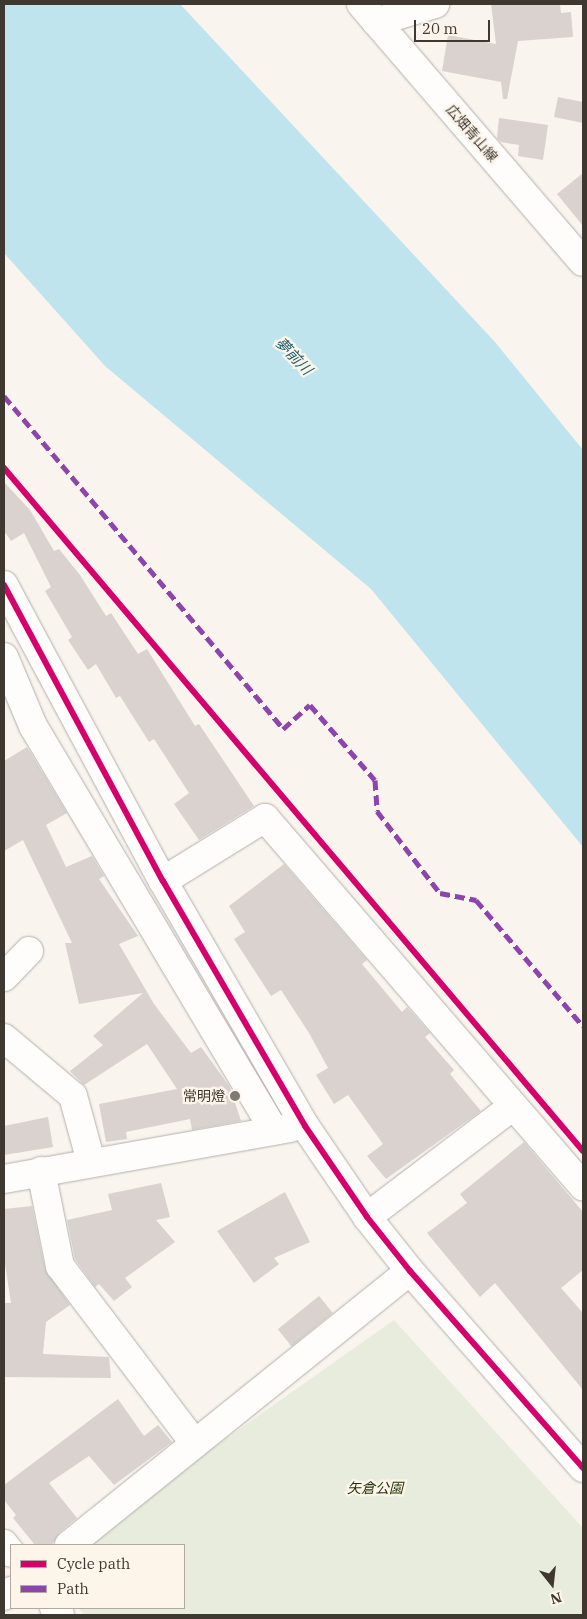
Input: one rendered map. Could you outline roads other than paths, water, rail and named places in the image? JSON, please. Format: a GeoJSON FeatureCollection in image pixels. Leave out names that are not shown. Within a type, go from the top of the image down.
{"type":"FeatureCollection","features":[{"type":"Feature","properties":{"kind":"street"},"geometry":{"type":"LineString","coordinates":[[368,13],[436,4]]}},
{"type":"Feature","properties":{"kind":"street","name":"広畑青山線"},"geometry":{"type":"LineString","coordinates":[[368,13],[583,262]]}},
{"type":"Feature","properties":{"kind":"street"},"geometry":{"type":"LineString","coordinates":[[4,585],[164,881],[305,1126],[367,1217],[410,1271],[583,1468]]}},
{"type":"Feature","properties":{"kind":"street"},"geometry":{"type":"LineString","coordinates":[[4,657],[9,692],[274,1131]]}},
{"type":"Feature","properties":{"kind":"street"},"geometry":{"type":"LineString","coordinates":[[164,881],[265,818],[512,1107],[583,1187]]}},
{"type":"Feature","properties":{"kind":"street"},"geometry":{"type":"LineString","coordinates":[[4,977],[29,951]]}},
{"type":"Feature","properties":{"kind":"street"},"geometry":{"type":"LineString","coordinates":[[4,1038],[73,1096],[91,1162]]}},
{"type":"Feature","properties":{"kind":"street"},"geometry":{"type":"LineString","coordinates":[[367,1217],[512,1107]]}},
{"type":"Feature","properties":{"kind":"street"},"geometry":{"type":"LineString","coordinates":[[4,1179],[91,1162],[305,1126]]}},
{"type":"Feature","properties":{"kind":"street"},"geometry":{"type":"LineString","coordinates":[[41,1172],[60,1266],[195,1444]]}},
{"type":"Feature","properties":{"kind":"street"},"geometry":{"type":"LineString","coordinates":[[70,1544],[410,1271]]}},
{"type":"Feature","properties":{"kind":"water","name":"夢前川"},"geometry":{"type":"Polygon","coordinates":[[[4,4],[180,4],[495,342],[583,450],[583,847],[371,589],[105,366],[4,253],[4,4]]]}},
{"type":"Feature","properties":{"kind":"place","name":"常明燈"},"geometry":{"type":"Point","coordinates":[235,1096]}},
{"type":"Feature","properties":{"kind":"park label","name":"矢倉公園"},"geometry":{"type":"Point","coordinates":[375,1488]}}]}
